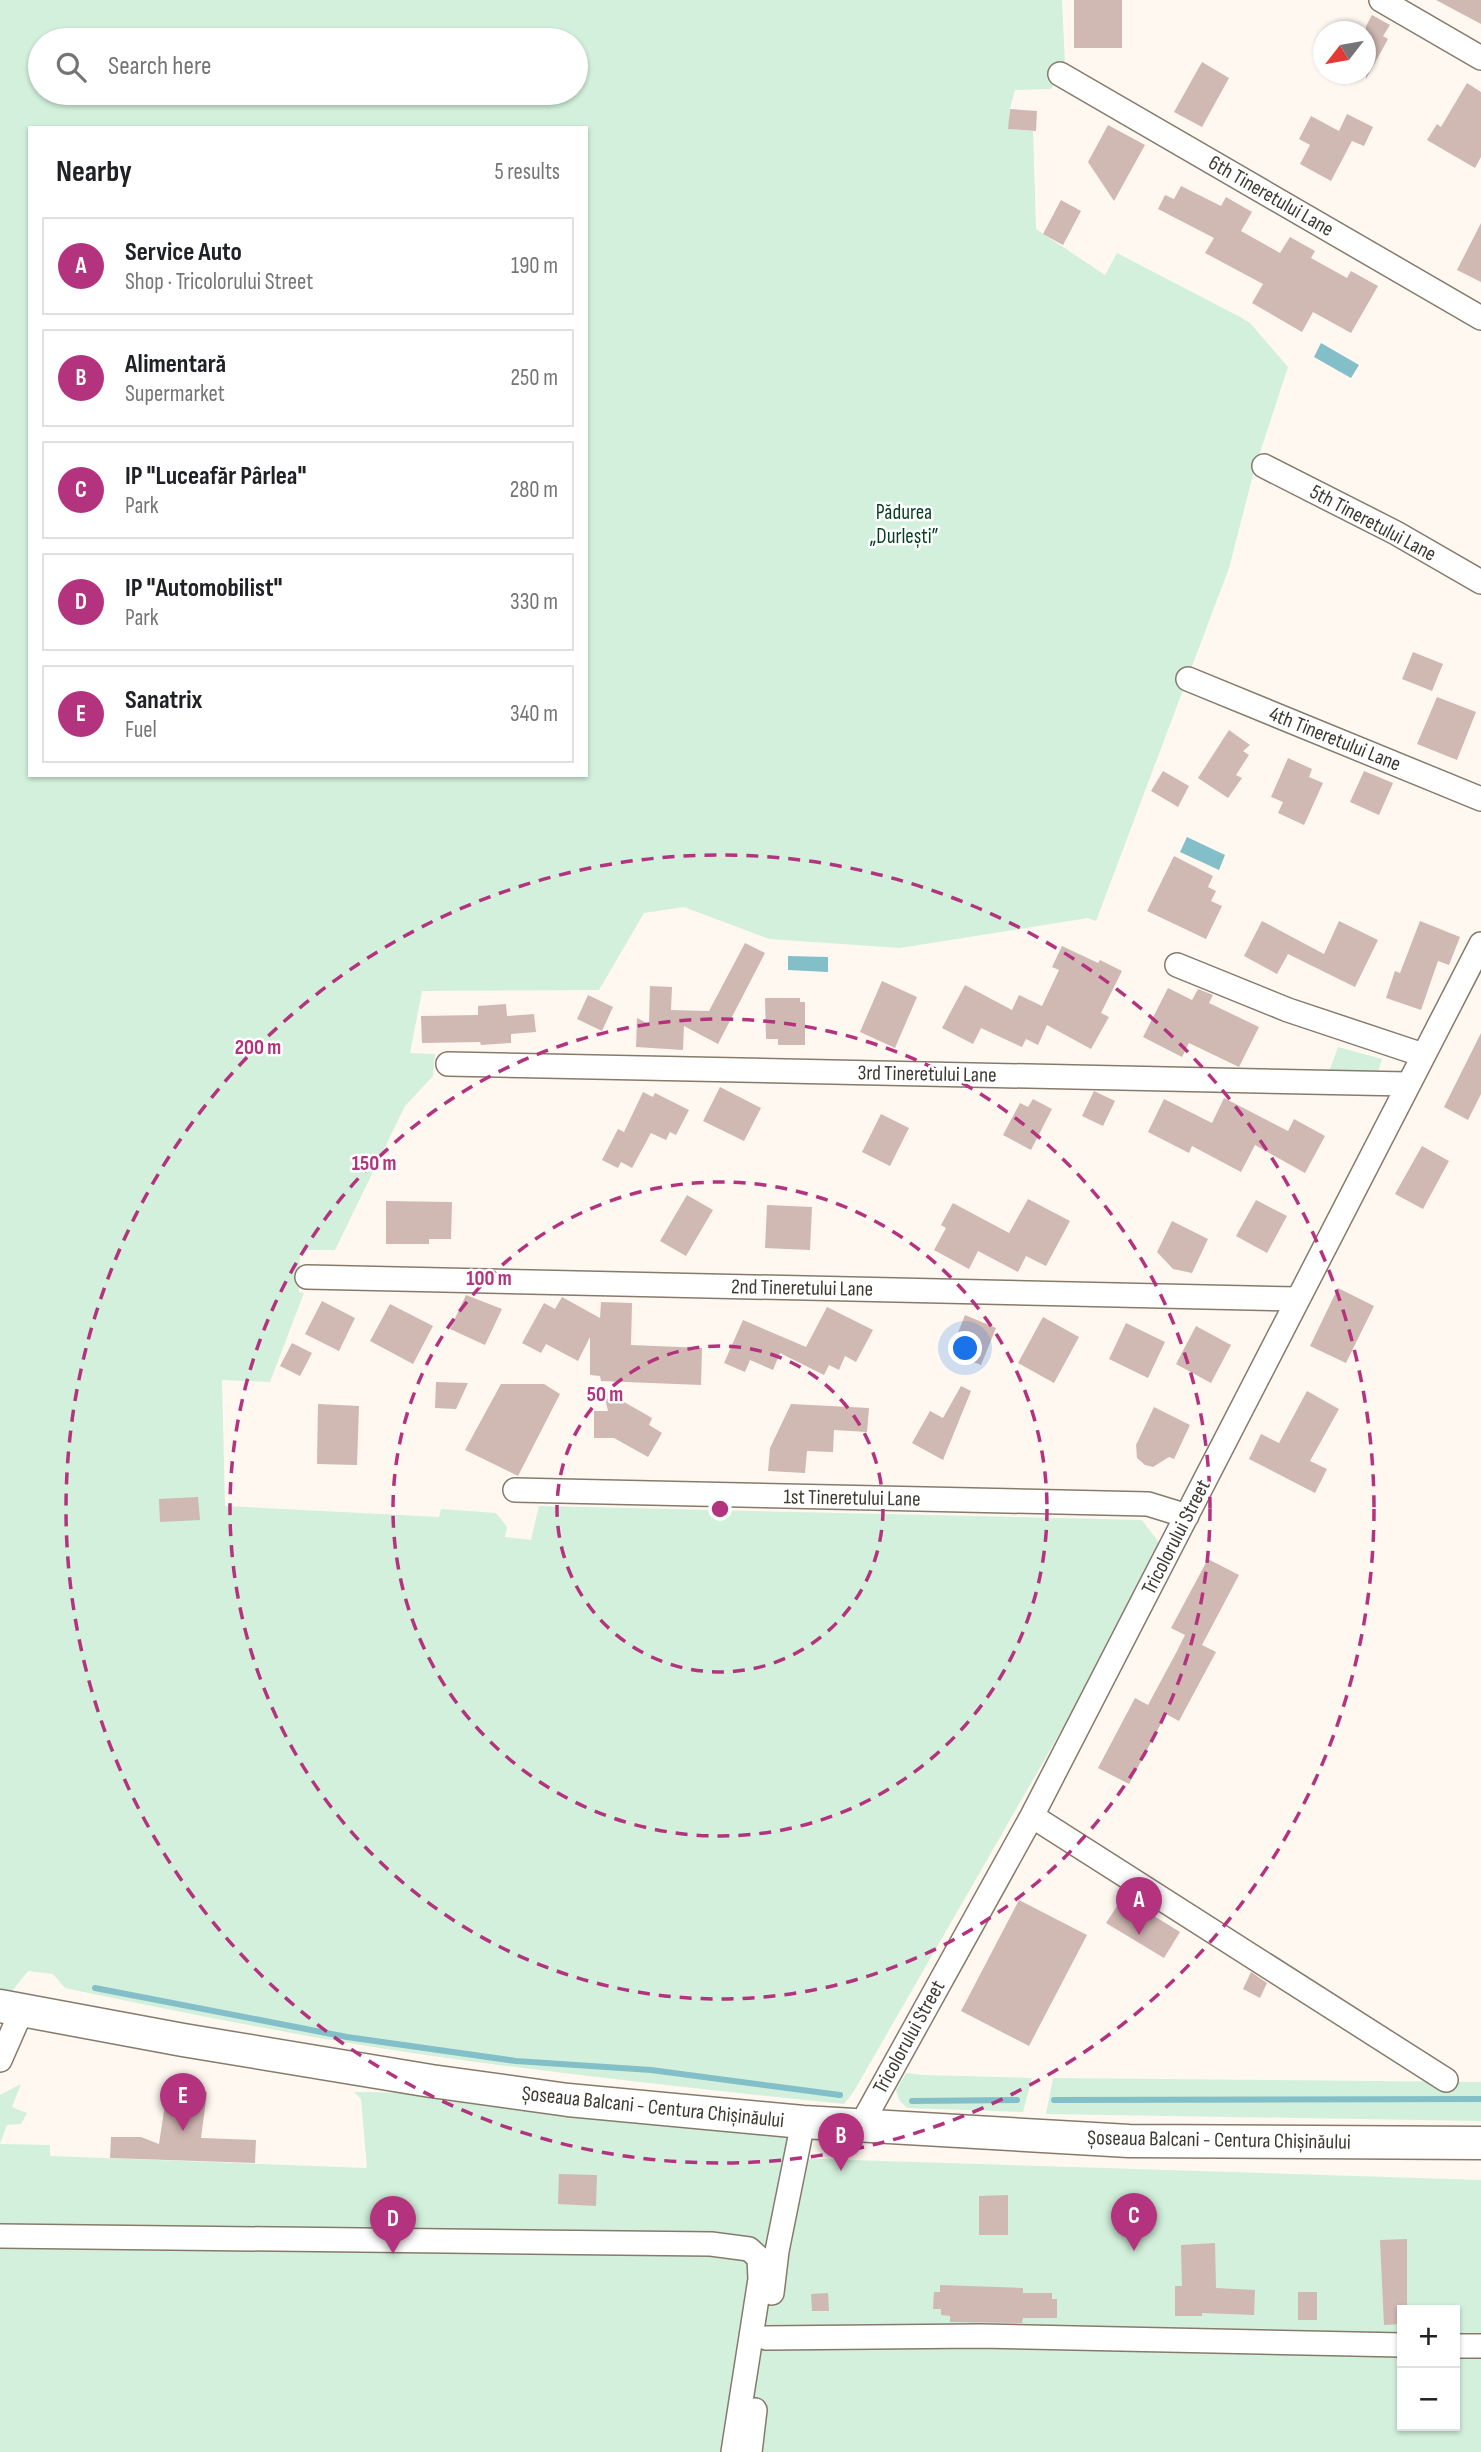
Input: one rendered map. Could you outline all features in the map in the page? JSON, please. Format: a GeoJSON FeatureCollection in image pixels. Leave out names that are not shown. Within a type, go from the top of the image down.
{"type":"FeatureCollection","features":[{"type":"Feature","properties":{"kind":"highway","name":"Șoseaua Balcani - Centura Chișinăului"},"geometry":{"type":"LineString","coordinates":[[11,2008],[458,2085],[568,2100],[803,2122],[1129,2141],[1481,2143]]}},
{"type":"Feature","properties":{"kind":"street"},"geometry":{"type":"LineString","coordinates":[[1381,0],[1481,58]]}},
{"type":"Feature","properties":{"kind":"street","name":"6th Tineretului Lane"},"geometry":{"type":"LineString","coordinates":[[1060,74],[1481,318]]}},
{"type":"Feature","properties":{"kind":"street","name":"5th Tineretului Lane"},"geometry":{"type":"LineString","coordinates":[[1264,467],[1396,533],[1481,582]]}},
{"type":"Feature","properties":{"kind":"street","name":"4th Tineretului Lane"},"geometry":{"type":"LineString","coordinates":[[1188,679],[1481,799]]}},
{"type":"Feature","properties":{"kind":"street","name":"Tricolorului Street"},"geometry":{"type":"LineString","coordinates":[[861,2125],[1032,1816],[1481,944]]}},
{"type":"Feature","properties":{"kind":"street"},"geometry":{"type":"LineString","coordinates":[[1177,965],[1288,1010],[1423,1055]]}},
{"type":"Feature","properties":{"kind":"street","name":"3rd Tineretului Lane"},"geometry":{"type":"LineString","coordinates":[[448,1064],[1407,1084]]}},
{"type":"Feature","properties":{"kind":"street","name":"2nd Tineretului Lane"},"geometry":{"type":"LineString","coordinates":[[307,1277],[1298,1299]]}},
{"type":"Feature","properties":{"kind":"street","name":"1st Tineretului Lane"},"geometry":{"type":"LineString","coordinates":[[515,1490],[1148,1504],[1187,1516]]}},
{"type":"Feature","properties":{"kind":"street"},"geometry":{"type":"LineString","coordinates":[[1032,1816],[1446,2080]]}},
{"type":"Feature","properties":{"kind":"street"},"geometry":{"type":"LineString","coordinates":[[0,2060],[11,2008]]}},
{"type":"Feature","properties":{"kind":"street"},"geometry":{"type":"LineString","coordinates":[[750,2452],[777,2251],[803,2122]]}},
{"type":"Feature","properties":{"kind":"street"},"geometry":{"type":"LineString","coordinates":[[0,2236],[711,2244],[749,2249],[759,2258],[760,2279],[733,2452]]}},
{"type":"Feature","properties":{"kind":"street"},"geometry":{"type":"LineString","coordinates":[[765,2338],[980,2336],[1397,2345]]}},
{"type":"Feature","properties":{"kind":"street"},"geometry":{"type":"LineString","coordinates":[[1460,2346],[1481,2346]]}},
{"type":"Feature","properties":{"kind":"green space","name":"Pădurea „Durlești”"},"geometry":{"type":"Polygon","coordinates":[[[0,0],[1062,0],[1065,65],[1051,89],[1015,90],[1009,112],[1009,129],[1033,131],[1036,229],[1105,275],[1117,253],[1240,317],[1250,323],[1288,367],[1254,471],[1229,568],[1096,921],[1088,918],[900,948],[769,939],[684,907],[644,913],[599,990],[422,991],[410,1053],[435,1054],[433,1076],[405,1106],[335,1250],[300,1250],[299,1292],[304,1293],[270,1382],[222,1380],[225,1506],[439,1517],[441,1509],[496,1513],[507,1527],[505,1537],[531,1540],[539,1506],[1142,1520],[1160,1544],[1114,1639],[854,2091],[844,2104],[467,2061],[369,2046],[65,1988],[53,1974],[28,1971],[9,1995],[0,1993],[0,0]]]}},
{"type":"Feature","properties":{"kind":"green space"},"geometry":{"type":"Polygon","coordinates":[[[1338,1047],[1382,1059],[1378,1072],[1329,1072],[1338,1047]]]}},
{"type":"Feature","properties":{"kind":"green space"},"geometry":{"type":"Polygon","coordinates":[[[906,2073],[1032,2078],[1023,2112],[907,2108],[899,2100],[896,2090],[906,2073]]]}},
{"type":"Feature","properties":{"kind":"green space"},"geometry":{"type":"Polygon","coordinates":[[[1053,2078],[1481,2082],[1481,2121],[1046,2114],[1053,2078]]]}},
{"type":"Feature","properties":{"kind":"green space"},"geometry":{"type":"Polygon","coordinates":[[[21,2084],[12,2107],[27,2113],[21,2124],[7,2125],[0,2144],[0,2095],[21,2084]]]}},
{"type":"Feature","properties":{"kind":"green space"},"geometry":{"type":"Polygon","coordinates":[[[354,2092],[422,2093],[789,2132],[788,2158],[1481,2180],[1481,2452],[0,2452],[0,2144],[50,2145],[50,2156],[367,2168],[361,2099],[354,2092]]]}},
{"type":"Feature","properties":{"kind":"water"},"geometry":{"type":"Polygon","coordinates":[[[1321,343],[1359,365],[1351,378],[1314,357],[1321,343]]]}},
{"type":"Feature","properties":{"kind":"water"},"geometry":{"type":"Polygon","coordinates":[[[1187,837],[1225,855],[1219,870],[1180,852],[1187,837]]]}},
{"type":"Feature","properties":{"kind":"water"},"geometry":{"type":"Polygon","coordinates":[[[788,956],[828,957],[828,972],[788,970],[788,956]]]}},
{"type":"Feature","properties":{"kind":"building"},"geometry":{"type":"Polygon","coordinates":[[[1074,0],[1122,0],[1122,48],[1074,48],[1074,0]]]}},
{"type":"Feature","properties":{"kind":"building"},"geometry":{"type":"Polygon","coordinates":[[[1436,0],[1481,0],[1481,24],[1436,0]]]}},
{"type":"Feature","properties":{"kind":"building"},"geometry":{"type":"Polygon","coordinates":[[[1372,15],[1390,25],[1383,36],[1388,39],[1376,61],[1376,21],[1369,21],[1372,15]]]}},
{"type":"Feature","properties":{"kind":"building"},"geometry":{"type":"Polygon","coordinates":[[[1202,62],[1229,78],[1202,127],[1174,112],[1202,62]]]}},
{"type":"Feature","properties":{"kind":"building"},"geometry":{"type":"Polygon","coordinates":[[[1467,83],[1481,92],[1481,157],[1475,168],[1427,140],[1437,124],[1441,127],[1467,83]]]}},
{"type":"Feature","properties":{"kind":"building"},"geometry":{"type":"Polygon","coordinates":[[[1010,109],[1037,111],[1036,131],[1008,129],[1010,109]]]}},
{"type":"Feature","properties":{"kind":"building"},"geometry":{"type":"Polygon","coordinates":[[[1347,114],[1373,127],[1364,146],[1352,141],[1331,181],[1300,164],[1310,145],[1299,139],[1311,116],[1339,131],[1347,114]]]}},
{"type":"Feature","properties":{"kind":"building"},"geometry":{"type":"Polygon","coordinates":[[[1108,125],[1145,145],[1114,201],[1088,162],[1108,125]]]}},
{"type":"Feature","properties":{"kind":"building"},"geometry":{"type":"Polygon","coordinates":[[[1181,186],[1221,206],[1226,197],[1252,212],[1241,231],[1280,253],[1290,237],[1315,251],[1311,258],[1347,278],[1351,271],[1378,286],[1351,333],[1313,312],[1302,332],[1252,303],[1263,284],[1205,253],[1214,238],[1158,209],[1165,195],[1174,199],[1181,186]]]}},
{"type":"Feature","properties":{"kind":"building"},"geometry":{"type":"Polygon","coordinates":[[[1061,200],[1081,211],[1063,245],[1043,234],[1061,200]]]}},
{"type":"Feature","properties":{"kind":"building"},"geometry":{"type":"Polygon","coordinates":[[[1481,223],[1481,282],[1457,270],[1481,223]]]}},
{"type":"Feature","properties":{"kind":"building"},"geometry":{"type":"Polygon","coordinates":[[[1413,652],[1443,664],[1432,691],[1402,679],[1413,652]]]}},
{"type":"Feature","properties":{"kind":"building"},"geometry":{"type":"Polygon","coordinates":[[[1437,697],[1476,712],[1457,760],[1417,744],[1437,697]]]}},
{"type":"Feature","properties":{"kind":"building"},"geometry":{"type":"Polygon","coordinates":[[[1229,730],[1250,745],[1243,751],[1249,755],[1236,775],[1242,778],[1228,798],[1198,778],[1229,730]]]}},
{"type":"Feature","properties":{"kind":"building"},"geometry":{"type":"Polygon","coordinates":[[[1288,758],[1312,769],[1309,777],[1323,783],[1304,825],[1278,813],[1283,802],[1271,797],[1288,758]]]}},
{"type":"Feature","properties":{"kind":"building"},"geometry":{"type":"Polygon","coordinates":[[[1163,771],[1189,786],[1178,807],[1151,791],[1163,771]]]}},
{"type":"Feature","properties":{"kind":"building"},"geometry":{"type":"Polygon","coordinates":[[[1364,771],[1393,783],[1379,815],[1350,802],[1364,771]]]}},
{"type":"Feature","properties":{"kind":"building"},"geometry":{"type":"Polygon","coordinates":[[[1174,856],[1213,876],[1208,887],[1216,891],[1211,901],[1222,906],[1206,939],[1147,911],[1174,856]]]}},
{"type":"Feature","properties":{"kind":"building"},"geometry":{"type":"Polygon","coordinates":[[[1262,921],[1324,954],[1339,921],[1378,940],[1355,987],[1288,954],[1277,974],[1244,956],[1262,921]]]}},
{"type":"Feature","properties":{"kind":"building"},"geometry":{"type":"Polygon","coordinates":[[[1420,921],[1460,937],[1449,965],[1438,961],[1421,1010],[1386,998],[1395,971],[1400,973],[1420,921]]]}},
{"type":"Feature","properties":{"kind":"building"},"geometry":{"type":"Polygon","coordinates":[[[745,943],[765,953],[718,1044],[684,1026],[683,1050],[636,1047],[637,1018],[649,1024],[650,986],[672,987],[671,1010],[709,1011],[745,943]]]}},
{"type":"Feature","properties":{"kind":"building"},"geometry":{"type":"Polygon","coordinates":[[[1062,946],[1122,971],[1101,1013],[1109,1017],[1091,1049],[1047,1025],[1038,1045],[1026,1039],[1022,1047],[981,1028],[973,1044],[942,1028],[965,985],[1012,1010],[1019,995],[1042,1006],[1059,970],[1052,967],[1062,946]]]}},
{"type":"Feature","properties":{"kind":"building"},"geometry":{"type":"Polygon","coordinates":[[[882,981],[917,997],[895,1048],[860,1032],[882,981]]]}},
{"type":"Feature","properties":{"kind":"building"},"geometry":{"type":"Polygon","coordinates":[[[1168,988],[1192,1000],[1198,989],[1213,995],[1209,1003],[1259,1027],[1239,1067],[1189,1043],[1182,1057],[1143,1037],[1168,988]]]}},
{"type":"Feature","properties":{"kind":"building"},"geometry":{"type":"Polygon","coordinates":[[[588,995],[613,1007],[602,1031],[577,1019],[588,995]]]}},
{"type":"Feature","properties":{"kind":"building"},"geometry":{"type":"Polygon","coordinates":[[[765,998],[800,998],[800,1002],[805,1002],[805,1045],[778,1045],[778,1039],[766,1039],[765,998]]]}},
{"type":"Feature","properties":{"kind":"building"},"geometry":{"type":"Polygon","coordinates":[[[506,1004],[507,1016],[534,1014],[536,1032],[511,1034],[511,1043],[422,1043],[421,1016],[478,1015],[478,1006],[506,1004]]]}},
{"type":"Feature","properties":{"kind":"building"},"geometry":{"type":"Polygon","coordinates":[[[1481,1033],[1481,1094],[1468,1120],[1444,1107],[1481,1033]]]}},
{"type":"Feature","properties":{"kind":"building"},"geometry":{"type":"Polygon","coordinates":[[[720,1087],[761,1108],[744,1141],[703,1121],[720,1087]]]}},
{"type":"Feature","properties":{"kind":"building"},"geometry":{"type":"Polygon","coordinates":[[[1094,1091],[1115,1101],[1103,1126],[1082,1116],[1094,1091]]]}},
{"type":"Feature","properties":{"kind":"building"},"geometry":{"type":"Polygon","coordinates":[[[643,1092],[653,1097],[655,1093],[689,1110],[676,1135],[670,1132],[666,1140],[651,1133],[632,1168],[621,1162],[618,1168],[602,1160],[618,1129],[624,1132],[643,1092]]]}},
{"type":"Feature","properties":{"kind":"building"},"geometry":{"type":"Polygon","coordinates":[[[1224,1098],[1288,1131],[1294,1119],[1325,1136],[1305,1173],[1255,1145],[1241,1172],[1192,1146],[1189,1153],[1148,1132],[1164,1099],[1212,1123],[1224,1098]]]}},
{"type":"Feature","properties":{"kind":"building"},"geometry":{"type":"Polygon","coordinates":[[[1033,1099],[1052,1109],[1031,1150],[1003,1135],[1020,1103],[1028,1107],[1033,1099]]]}},
{"type":"Feature","properties":{"kind":"building"},"geometry":{"type":"Polygon","coordinates":[[[881,1114],[909,1128],[890,1166],[862,1152],[881,1114]]]}},
{"type":"Feature","properties":{"kind":"building"},"geometry":{"type":"Polygon","coordinates":[[[1422,1146],[1449,1161],[1423,1209],[1395,1194],[1422,1146]]]}},
{"type":"Feature","properties":{"kind":"building"},"geometry":{"type":"Polygon","coordinates":[[[687,1195],[713,1210],[686,1256],[660,1241],[687,1195]]]}},
{"type":"Feature","properties":{"kind":"building"},"geometry":{"type":"Polygon","coordinates":[[[1028,1199],[1070,1221],[1046,1266],[1026,1256],[1018,1272],[978,1251],[969,1269],[934,1250],[946,1228],[941,1225],[953,1203],[1009,1233],[1028,1199]]]}},
{"type":"Feature","properties":{"kind":"building"},"geometry":{"type":"Polygon","coordinates":[[[1256,1200],[1287,1216],[1267,1253],[1236,1236],[1256,1200]]]}},
{"type":"Feature","properties":{"kind":"building"},"geometry":{"type":"Polygon","coordinates":[[[386,1201],[452,1202],[451,1239],[429,1239],[429,1244],[386,1244],[386,1201]]]}},
{"type":"Feature","properties":{"kind":"building"},"geometry":{"type":"Polygon","coordinates":[[[767,1205],[812,1207],[810,1250],[765,1248],[767,1205]]]}},
{"type":"Feature","properties":{"kind":"building"},"geometry":{"type":"Polygon","coordinates":[[[1172,1221],[1208,1239],[1192,1273],[1173,1269],[1157,1252],[1172,1221]]]}},
{"type":"Feature","properties":{"kind":"building"},"geometry":{"type":"Polygon","coordinates":[[[1338,1288],[1374,1306],[1346,1363],[1310,1346],[1338,1288]]]}},
{"type":"Feature","properties":{"kind":"building"},"geometry":{"type":"Polygon","coordinates":[[[466,1295],[502,1309],[485,1345],[450,1329],[466,1295]]]}},
{"type":"Feature","properties":{"kind":"building"},"geometry":{"type":"Polygon","coordinates":[[[562,1297],[600,1318],[601,1302],[632,1303],[631,1345],[702,1348],[701,1385],[601,1381],[600,1376],[590,1375],[590,1337],[578,1361],[546,1344],[541,1353],[522,1343],[544,1303],[555,1309],[562,1297]]]}},
{"type":"Feature","properties":{"kind":"building"},"geometry":{"type":"Polygon","coordinates":[[[322,1301],[355,1318],[339,1351],[305,1334],[322,1301]]]}},
{"type":"Feature","properties":{"kind":"building"},"geometry":{"type":"Polygon","coordinates":[[[390,1304],[433,1326],[413,1364],[370,1341],[390,1304]]]}},
{"type":"Feature","properties":{"kind":"building"},"geometry":{"type":"Polygon","coordinates":[[[827,1307],[873,1330],[856,1362],[845,1356],[839,1370],[829,1365],[824,1375],[780,1353],[773,1370],[750,1360],[745,1372],[724,1363],[743,1320],[806,1347],[827,1307]]]}},
{"type":"Feature","properties":{"kind":"building"},"geometry":{"type":"Polygon","coordinates":[[[965,1315],[996,1328],[981,1365],[950,1353],[965,1315]]]}},
{"type":"Feature","properties":{"kind":"building"},"geometry":{"type":"Polygon","coordinates":[[[1043,1317],[1079,1337],[1054,1383],[1018,1363],[1043,1317]]]}},
{"type":"Feature","properties":{"kind":"building"},"geometry":{"type":"Polygon","coordinates":[[[1126,1323],[1165,1342],[1148,1378],[1109,1359],[1126,1323]]]}},
{"type":"Feature","properties":{"kind":"building"},"geometry":{"type":"Polygon","coordinates":[[[1196,1326],[1231,1345],[1211,1383],[1176,1364],[1196,1326]]]}},
{"type":"Feature","properties":{"kind":"building"},"geometry":{"type":"Polygon","coordinates":[[[292,1343],[312,1353],[300,1376],[280,1366],[292,1343]]]}},
{"type":"Feature","properties":{"kind":"building"},"geometry":{"type":"Polygon","coordinates":[[[436,1382],[468,1383],[456,1409],[435,1408],[436,1382]]]}},
{"type":"Feature","properties":{"kind":"building"},"geometry":{"type":"Polygon","coordinates":[[[501,1384],[544,1384],[560,1394],[518,1476],[465,1450],[501,1384]]]}},
{"type":"Feature","properties":{"kind":"building"},"geometry":{"type":"Polygon","coordinates":[[[961,1386],[971,1391],[943,1460],[912,1443],[930,1411],[943,1418],[961,1386]]]}},
{"type":"Feature","properties":{"kind":"building"},"geometry":{"type":"Polygon","coordinates":[[[603,1390],[652,1418],[649,1425],[662,1433],[648,1457],[614,1438],[594,1438],[594,1411],[608,1411],[603,1390]]]}},
{"type":"Feature","properties":{"kind":"building"},"geometry":{"type":"Polygon","coordinates":[[[1307,1391],[1339,1409],[1310,1461],[1327,1469],[1315,1493],[1249,1459],[1261,1434],[1279,1443],[1307,1391]]]}},
{"type":"Feature","properties":{"kind":"building"},"geometry":{"type":"Polygon","coordinates":[[[318,1404],[359,1406],[357,1465],[317,1464],[318,1404]]]}},
{"type":"Feature","properties":{"kind":"building"},"geometry":{"type":"Polygon","coordinates":[[[791,1404],[869,1408],[867,1432],[834,1430],[833,1452],[807,1451],[805,1473],[768,1471],[770,1448],[791,1404]]]}},
{"type":"Feature","properties":{"kind":"building"},"geometry":{"type":"Polygon","coordinates":[[[1154,1407],[1190,1425],[1174,1459],[1169,1457],[1153,1467],[1145,1465],[1137,1458],[1136,1445],[1154,1407]]]}},
{"type":"Feature","properties":{"kind":"building"},"geometry":{"type":"Polygon","coordinates":[[[198,1497],[200,1520],[160,1522],[159,1499],[198,1497]]]}},
{"type":"Feature","properties":{"kind":"building"},"geometry":{"type":"Polygon","coordinates":[[[1208,1559],[1239,1575],[1202,1645],[1216,1652],[1179,1721],[1166,1714],[1129,1784],[1098,1768],[1135,1698],[1148,1705],[1176,1653],[1185,1635],[1171,1628],[1208,1559]]]}},
{"type":"Feature","properties":{"kind":"building"},"geometry":{"type":"Polygon","coordinates":[[[1123,1897],[1180,1932],[1164,1958],[1106,1923],[1123,1897]]]}},
{"type":"Feature","properties":{"kind":"building"},"geometry":{"type":"Polygon","coordinates":[[[1019,1900],[1087,1935],[1029,2046],[961,2011],[1019,1900]]]}},
{"type":"Feature","properties":{"kind":"building"},"geometry":{"type":"Polygon","coordinates":[[[1251,1972],[1267,1983],[1260,1998],[1243,1989],[1251,1972]]]}},
{"type":"Feature","properties":{"kind":"building"},"geometry":{"type":"Polygon","coordinates":[[[168,2085],[207,2092],[201,2138],[256,2140],[255,2163],[110,2158],[111,2137],[141,2137],[159,2144],[168,2085]]]}},
{"type":"Feature","properties":{"kind":"building"},"geometry":{"type":"Polygon","coordinates":[[[559,2174],[597,2175],[596,2206],[558,2204],[559,2174]]]}},
{"type":"Feature","properties":{"kind":"building"},"geometry":{"type":"Polygon","coordinates":[[[1008,2195],[1008,2235],[979,2235],[979,2196],[1008,2195]]]}},
{"type":"Feature","properties":{"kind":"building"},"geometry":{"type":"Polygon","coordinates":[[[1407,2239],[1407,2305],[1397,2305],[1397,2324],[1384,2325],[1380,2240],[1407,2239]]]}},
{"type":"Feature","properties":{"kind":"building"},"geometry":{"type":"Polygon","coordinates":[[[1215,2243],[1216,2288],[1255,2290],[1254,2315],[1202,2313],[1202,2316],[1175,2316],[1175,2286],[1182,2286],[1181,2245],[1215,2243]]]}},
{"type":"Feature","properties":{"kind":"building"},"geometry":{"type":"Polygon","coordinates":[[[940,2285],[1023,2288],[1023,2293],[1052,2293],[1052,2299],[1057,2299],[1057,2318],[1023,2318],[1022,2323],[950,2322],[950,2316],[941,2315],[941,2309],[933,2309],[934,2292],[940,2292],[940,2285]]]}},
{"type":"Feature","properties":{"kind":"building"},"geometry":{"type":"Polygon","coordinates":[[[1298,2292],[1317,2292],[1317,2320],[1298,2320],[1298,2292]]]}},
{"type":"Feature","properties":{"kind":"building"},"geometry":{"type":"Polygon","coordinates":[[[828,2293],[829,2311],[812,2311],[811,2294],[828,2293]]]}},
{"type":"Feature","properties":{"kind":"waterway"},"geometry":{"type":"LineString","coordinates":[[95,1988],[347,2037],[516,2061],[651,2070],[840,2095]]}},
{"type":"Feature","properties":{"kind":"waterway"},"geometry":{"type":"LineString","coordinates":[[1054,2100],[1481,2099]]}},
{"type":"Feature","properties":{"kind":"waterway"},"geometry":{"type":"LineString","coordinates":[[912,2101],[1017,2100]]}},
{"type":"Feature","properties":{"kind":"place","name":"Service Auto"},"geometry":{"type":"Point","coordinates":[1139,1935]}},
{"type":"Feature","properties":{"kind":"place","name":"Sanatrix"},"geometry":{"type":"Point","coordinates":[183,2131]}},
{"type":"Feature","properties":{"kind":"place","name":"Alimentară"},"geometry":{"type":"Point","coordinates":[841,2171]}},
{"type":"Feature","properties":{"kind":"place","name":"IP \"Luceafăr Pârlea\""},"geometry":{"type":"Point","coordinates":[1134,2251]}},
{"type":"Feature","properties":{"kind":"place","name":"IP \"Automobilist\""},"geometry":{"type":"Point","coordinates":[393,2254]}}]}
